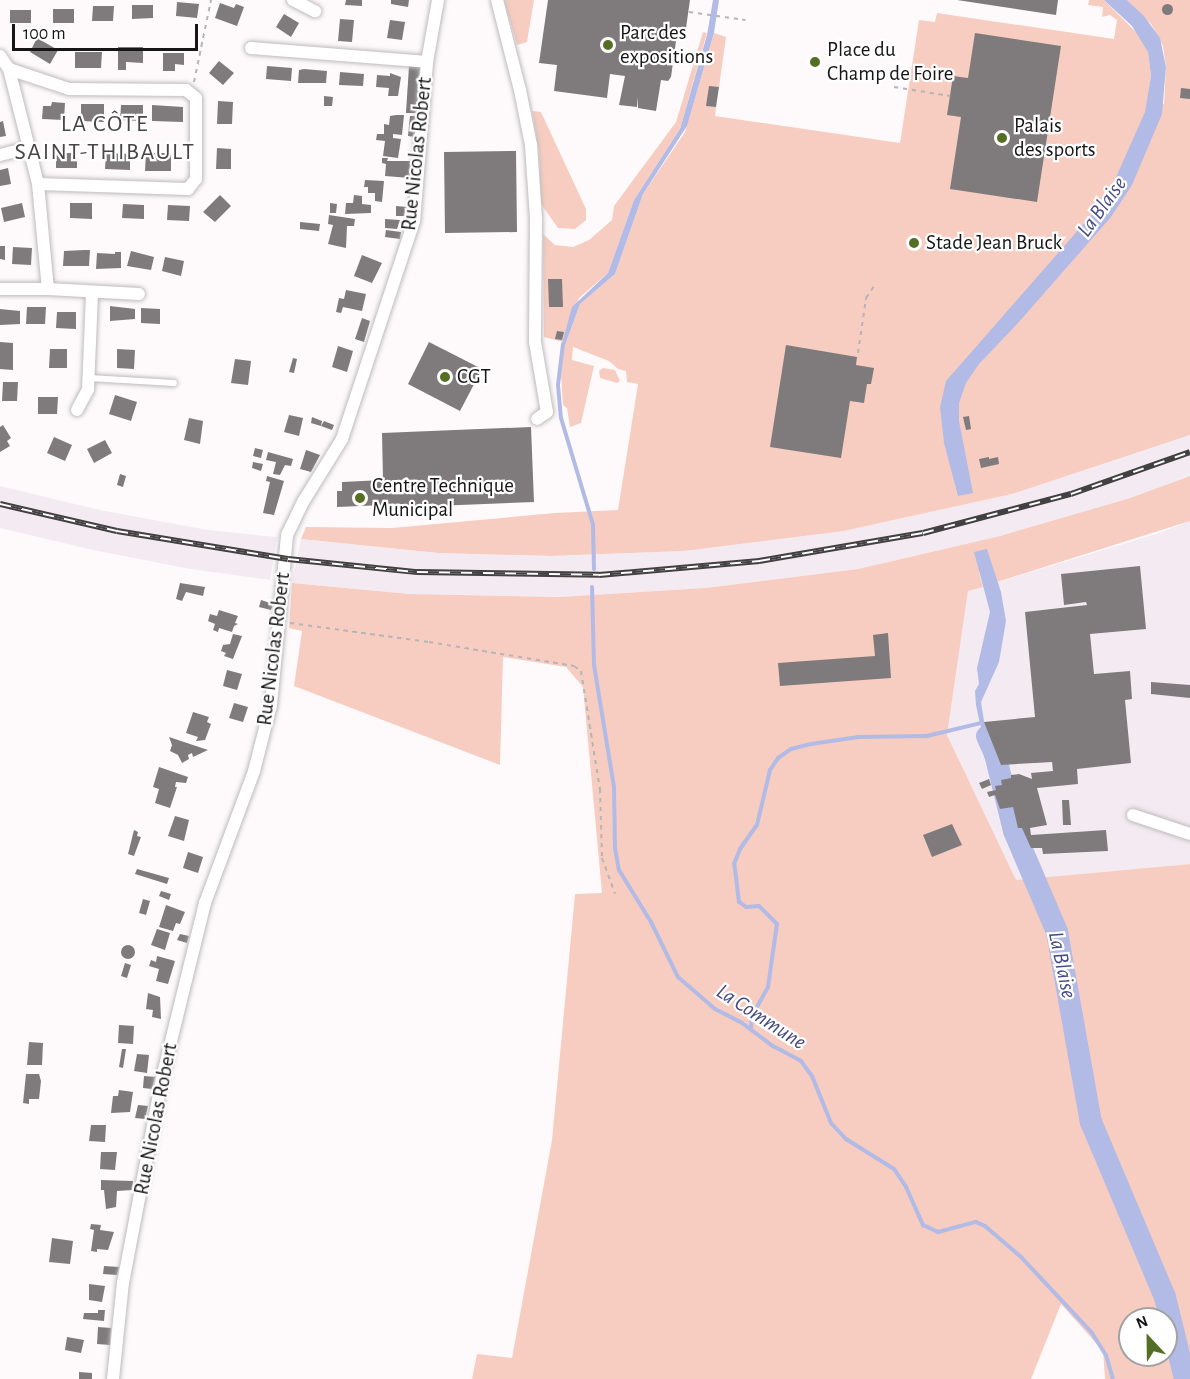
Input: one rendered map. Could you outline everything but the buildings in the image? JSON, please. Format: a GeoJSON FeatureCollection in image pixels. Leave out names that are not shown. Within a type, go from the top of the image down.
{"type":"FeatureCollection","features":[{"type":"Feature","properties":{"kind":"street"},"geometry":{"type":"LineString","coordinates":[[293,0],[315,11]]}},
{"type":"Feature","properties":{"kind":"street","name":"Rue Nicolas Robert"},"geometry":{"type":"LineString","coordinates":[[113,1379],[123,1284],[162,1078],[205,903],[254,771],[271,705],[290,528],[342,439],[414,221],[427,62],[438,0]]}},
{"type":"Feature","properties":{"kind":"street"},"geometry":{"type":"LineString","coordinates":[[497,0],[520,90],[531,145],[536,219],[536,342],[548,412],[537,419]]}},
{"type":"Feature","properties":{"kind":"street"},"geometry":{"type":"LineString","coordinates":[[251,48],[427,62]]}},
{"type":"Feature","properties":{"kind":"street"},"geometry":{"type":"LineString","coordinates":[[0,56],[9,69],[38,183],[48,289]]}},
{"type":"Feature","properties":{"kind":"street"},"geometry":{"type":"LineString","coordinates":[[9,69],[69,89],[186,90],[196,98],[196,179],[188,189],[38,183]]}},
{"type":"Feature","properties":{"kind":"street"},"geometry":{"type":"LineString","coordinates":[[0,155],[29,148]]}},
{"type":"Feature","properties":{"kind":"street"},"geometry":{"type":"LineString","coordinates":[[0,290],[48,289],[140,294]]}},
{"type":"Feature","properties":{"kind":"street"},"geometry":{"type":"LineString","coordinates":[[77,410],[88,389],[92,292]]}},
{"type":"Feature","properties":{"kind":"street"},"geometry":{"type":"LineString","coordinates":[[1133,815],[1190,834]]}},
{"type":"Feature","properties":{"kind":"lane"},"geometry":{"type":"LineString","coordinates":[[88,378],[174,382]]}},
{"type":"Feature","properties":{"kind":"path"},"geometry":{"type":"LineString","coordinates":[[186,90],[194,83],[211,0]]}},
{"type":"Feature","properties":{"kind":"path"},"geometry":{"type":"LineString","coordinates":[[688,12],[745,20]]}},
{"type":"Feature","properties":{"kind":"path"},"geometry":{"type":"LineString","coordinates":[[894,87],[950,96]]}},
{"type":"Feature","properties":{"kind":"path"},"geometry":{"type":"LineString","coordinates":[[858,353],[866,297],[874,286]]}},
{"type":"Feature","properties":{"kind":"path"},"geometry":{"type":"LineString","coordinates":[[279,621],[429,642],[574,666],[581,671],[600,789],[602,858],[615,894]]}},
{"type":"Feature","properties":{"kind":"shaded area"},"geometry":{"type":"Polygon","coordinates":[[[504,0],[534,0],[527,42],[517,45],[504,0]]]}},
{"type":"Feature","properties":{"kind":"shaded area","name":"Stade Jean Bruck"},"geometry":{"type":"Polygon","coordinates":[[[1089,0],[1104,0],[1142,38],[1148,52],[1151,76],[1147,104],[1164,104],[1166,67],[1163,46],[1151,24],[1127,0],[1190,0],[1190,435],[1012,494],[844,531],[684,551],[551,556],[438,553],[301,539],[306,527],[392,528],[555,513],[618,510],[638,384],[627,382],[626,371],[618,369],[609,361],[573,347],[572,360],[594,366],[581,423],[570,427],[567,408],[563,405],[561,375],[564,348],[580,304],[615,274],[643,194],[685,132],[714,33],[726,37],[719,87],[707,106],[716,107],[715,116],[900,143],[919,20],[935,22],[937,13],[1114,39],[1117,20],[1110,15],[1102,17],[1103,7],[1088,5],[1089,0]]]}},
{"type":"Feature","properties":{"kind":"shaded area"},"geometry":{"type":"Polygon","coordinates":[[[703,32],[707,33],[680,129],[634,200],[608,273],[579,298],[563,342],[544,337],[543,234],[555,245],[573,247],[589,240],[612,220],[614,206],[676,122],[703,32]]]}},
{"type":"Feature","properties":{"kind":"shaded area"},"geometry":{"type":"Polygon","coordinates":[[[532,111],[541,112],[586,209],[586,220],[575,229],[558,228],[541,204],[539,152],[532,111]]]}},
{"type":"Feature","properties":{"kind":"shaded area"},"geometry":{"type":"Polygon","coordinates":[[[603,368],[615,370],[620,381],[617,383],[600,378],[599,371],[603,368]]]}},
{"type":"Feature","properties":{"kind":"shaded area"},"geometry":{"type":"Polygon","coordinates":[[[1190,435],[1190,476],[1130,498],[1000,536],[858,569],[705,588],[559,597],[410,594],[292,583],[301,539],[438,553],[551,556],[684,551],[844,531],[1012,494],[1190,435]]]}},
{"type":"Feature","properties":{"kind":"shaded area"},"geometry":{"type":"Polygon","coordinates":[[[1190,476],[1190,521],[997,582],[993,574],[979,572],[983,587],[968,591],[947,735],[1016,880],[1190,864],[1190,1379],[1105,1379],[1103,1351],[1061,1304],[1031,1379],[472,1379],[477,1354],[512,1358],[552,1140],[575,894],[602,893],[583,687],[566,667],[503,657],[500,765],[294,686],[302,631],[289,628],[292,583],[410,594],[559,597],[705,588],[858,569],[1000,536],[1130,498],[1190,476]]]}},
{"type":"Feature","properties":{"kind":"shaded area"},"geometry":{"type":"Polygon","coordinates":[[[0,486],[100,510],[208,530],[277,537],[270,580],[190,569],[93,550],[0,528],[0,486]]]}},
{"type":"Feature","properties":{"kind":"shaded area"},"geometry":{"type":"Polygon","coordinates":[[[1190,521],[1190,864],[1016,881],[947,735],[968,591],[1156,534],[1190,521]]]}},
{"type":"Feature","properties":{"kind":"water"},"geometry":{"type":"Polygon","coordinates":[[[713,0],[719,0],[714,33],[687,126],[643,194],[615,274],[580,304],[564,348],[561,347],[572,307],[608,273],[634,200],[680,129],[707,35],[713,0]]]}},
{"type":"Feature","properties":{"kind":"water"},"geometry":{"type":"Polygon","coordinates":[[[1104,0],[1127,0],[1144,16],[1160,38],[1166,67],[1162,114],[1132,185],[1111,217],[979,364],[966,383],[959,403],[959,421],[973,493],[958,496],[944,443],[940,407],[946,381],[1094,212],[1113,184],[1145,112],[1151,76],[1148,52],[1132,26],[1104,0]]]}},
{"type":"Feature","properties":{"kind":"water"},"geometry":{"type":"Polygon","coordinates":[[[987,549],[1001,592],[1006,621],[999,662],[981,702],[984,721],[1001,766],[996,764],[980,724],[975,691],[979,684],[977,668],[990,612],[974,552],[987,549]]]}},
{"type":"Feature","properties":{"kind":"waterway"},"geometry":{"type":"LineString","coordinates":[[563,344],[558,385],[561,418],[593,525],[594,569]]}},
{"type":"Feature","properties":{"kind":"waterway","name":"La Commune"},"geometry":{"type":"LineString","coordinates":[[592,587],[594,665],[614,787],[615,848],[619,870],[651,922],[678,977],[715,1009],[742,1023],[773,1046],[801,1061],[812,1076],[831,1123],[846,1139],[894,1169],[906,1187],[923,1225],[938,1232],[976,1222],[985,1226],[1021,1257],[1092,1333],[1106,1355],[1113,1379]]}},
{"type":"Feature","properties":{"kind":"waterway"},"geometry":{"type":"LineString","coordinates":[[751,1028],[752,1016],[768,987],[777,924],[759,906],[746,907],[739,902],[734,864],[740,849],[757,825],[770,770],[778,758],[791,749],[811,744],[858,737],[927,736],[981,723]]}},
{"type":"Feature","properties":{"kind":"waterway","name":"La Blaise"},"geometry":{"type":"LineString","coordinates":[[987,736],[995,754],[1014,831],[1057,932],[1091,1122],[1165,1297],[1185,1379]]}},
{"type":"Feature","properties":{"kind":"railway"},"geometry":{"type":"LineString","coordinates":[[0,504],[117,531],[288,559],[417,572],[599,575],[759,561],[923,533],[1071,494],[1190,452]]}},
{"type":"Feature","properties":{"kind":"place","name":"Parc des expositions"},"geometry":{"type":"Point","coordinates":[608,45]}},
{"type":"Feature","properties":{"kind":"place","name":"Place du Champ de Foire"},"geometry":{"type":"Point","coordinates":[815,62]}},
{"type":"Feature","properties":{"kind":"place","name":"Palais des sports"},"geometry":{"type":"Point","coordinates":[1002,138]}},
{"type":"Feature","properties":{"kind":"place","name":"Stade Jean Bruck"},"geometry":{"type":"Point","coordinates":[914,243]}},
{"type":"Feature","properties":{"kind":"place","name":"CGT"},"geometry":{"type":"Point","coordinates":[445,377]}},
{"type":"Feature","properties":{"kind":"place","name":"Centre Technique Municipal"},"geometry":{"type":"Point","coordinates":[360,498]}},
{"type":"Feature","properties":{"kind":"district","name":"LA CÔTE SAINT-THIBAULT"},"geometry":{"type":"Point","coordinates":[105,139]}}]}
